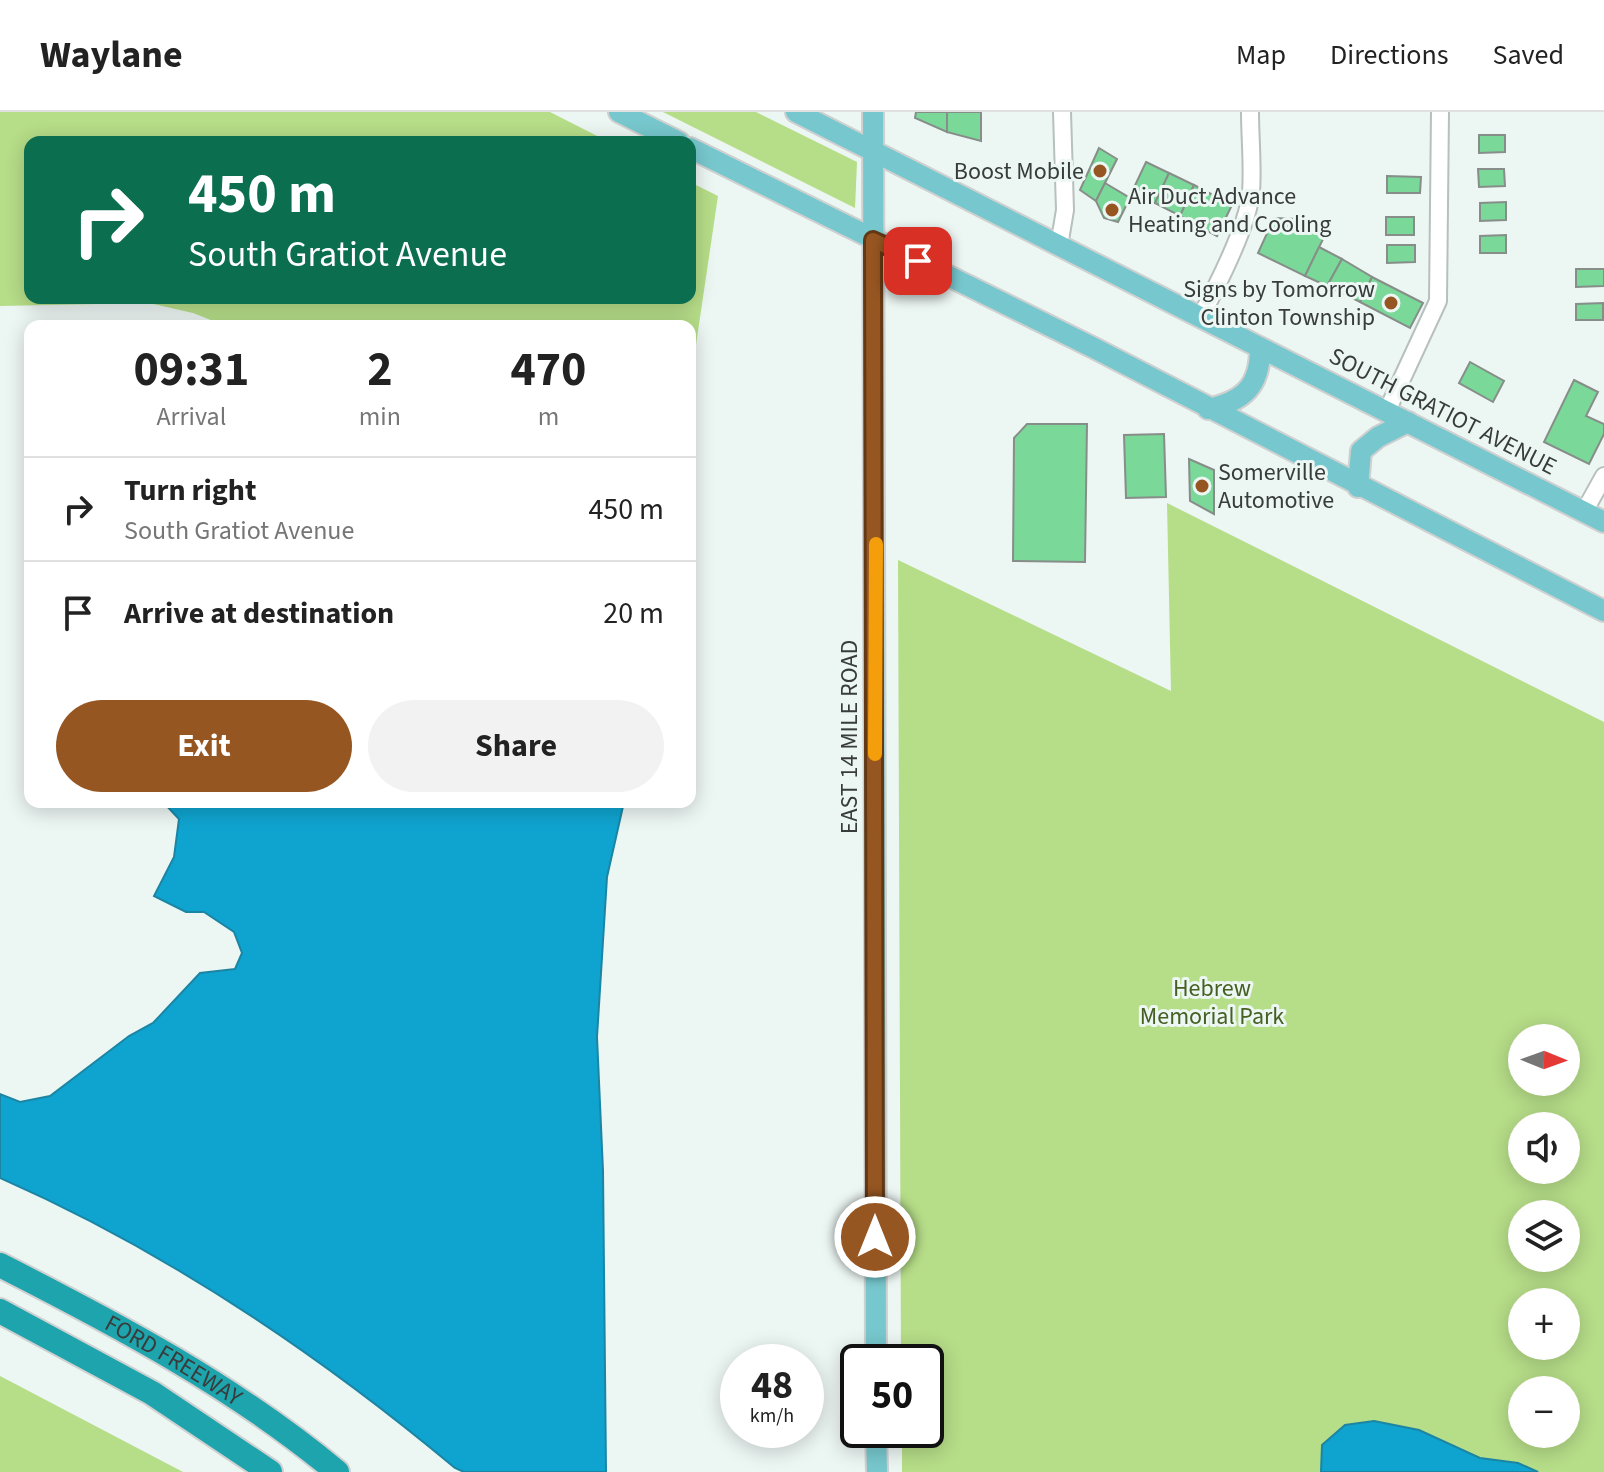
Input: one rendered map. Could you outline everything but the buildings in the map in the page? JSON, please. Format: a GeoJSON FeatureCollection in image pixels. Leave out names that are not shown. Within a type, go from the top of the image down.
{"type":"FeatureCollection","features":[{"type":"Feature","properties":{"kind":"highway","name":"FORD FREEWAY"},"geometry":{"type":"LineString","coordinates":[[0,1265],[176,1359],[276,1424],[337,1472]]}},
{"type":"Feature","properties":{"kind":"highway","name":"FORD FREEWAY"},"geometry":{"type":"LineString","coordinates":[[0,1311],[171,1405],[270,1472]]}},
{"type":"Feature","properties":{"kind":"main road"},"geometry":{"type":"LineString","coordinates":[[619,112],[667,136]]}},
{"type":"Feature","properties":{"kind":"main road","name":"SOUTH GRATIOT AVENUE"},"geometry":{"type":"LineString","coordinates":[[796,112],[1604,522]]}},
{"type":"Feature","properties":{"kind":"main road","name":"EAST 14 MILE ROAD"},"geometry":{"type":"LineString","coordinates":[[873,112],[876,1344]]}},
{"type":"Feature","properties":{"kind":"main road"},"geometry":{"type":"LineString","coordinates":[[696,151],[1094,348],[1358,487],[1604,611]]}},
{"type":"Feature","properties":{"kind":"main road"},"geometry":{"type":"LineString","coordinates":[[1208,409],[1228,405],[1251,389],[1257,376],[1260,349]]}},
{"type":"Feature","properties":{"kind":"main road"},"geometry":{"type":"LineString","coordinates":[[1358,487],[1361,451],[1378,437],[1408,422]]}},
{"type":"Feature","properties":{"kind":"main road"},"geometry":{"type":"LineString","coordinates":[[876,1448],[877,1472]]}},
{"type":"Feature","properties":{"kind":"street"},"geometry":{"type":"LineString","coordinates":[[1059,246],[1065,210],[1062,112]]}},
{"type":"Feature","properties":{"kind":"street"},"geometry":{"type":"LineString","coordinates":[[1200,318],[1217,288],[1247,213],[1251,192],[1250,112]]}},
{"type":"Feature","properties":{"kind":"street"},"geometry":{"type":"LineString","coordinates":[[1387,411],[1438,301],[1440,112]]}},
{"type":"Feature","properties":{"kind":"street"},"geometry":{"type":"LineString","coordinates":[[1584,512],[1604,476]]}},
{"type":"Feature","properties":{"kind":"green space"},"geometry":{"type":"Polygon","coordinates":[[[0,112],[550,112],[597,136],[24,136],[24,304],[99,304],[0,306],[0,112]]]}},
{"type":"Feature","properties":{"kind":"green space"},"geometry":{"type":"Polygon","coordinates":[[[663,112],[756,112],[857,162],[855,208],[663,112]]]}},
{"type":"Feature","properties":{"kind":"green space"},"geometry":{"type":"Polygon","coordinates":[[[696,185],[718,196],[696,344],[696,320],[211,320],[153,304],[696,304],[696,185]]]}},
{"type":"Feature","properties":{"kind":"green space","name":"Hebrew Memorial Park"},"geometry":{"type":"Polygon","coordinates":[[[1167,503],[1604,722],[1604,1472],[902,1472],[902,1448],[944,1448],[944,1344],[901,1344],[898,560],[1171,691],[1167,503]]]}},
{"type":"Feature","properties":{"kind":"green space"},"geometry":{"type":"Polygon","coordinates":[[[0,1376],[183,1472],[0,1472],[0,1376]]]}},
{"type":"Feature","properties":{"kind":"water"},"geometry":{"type":"Polygon","coordinates":[[[169,808],[623,808],[607,877],[597,1037],[603,1171],[606,1472],[464,1472],[455,1468],[349,1384],[238,1307],[122,1238],[0,1178],[0,1094],[20,1102],[50,1096],[129,1036],[153,1023],[200,973],[235,969],[242,953],[234,932],[204,912],[186,912],[154,896],[174,857],[179,819],[169,808]]]}},
{"type":"Feature","properties":{"kind":"water"},"geometry":{"type":"Polygon","coordinates":[[[1374,1421],[1419,1430],[1480,1458],[1518,1463],[1538,1472],[1321,1472],[1322,1445],[1345,1425],[1374,1421]]]}},
{"type":"Feature","properties":{"kind":"slow traffic"},"geometry":{"type":"LineString","coordinates":[[875,754],[876,544]]}},
{"type":"Feature","properties":{"kind":"place","name":"Boost Mobile"},"geometry":{"type":"Point","coordinates":[1100,171]}},
{"type":"Feature","properties":{"kind":"place","name":"Air Duct Advance Heating and Cooling"},"geometry":{"type":"Point","coordinates":[1112,210]}},
{"type":"Feature","properties":{"kind":"place","name":"Signs by Tomorrow Clinton Township"},"geometry":{"type":"Point","coordinates":[1391,303]}},
{"type":"Feature","properties":{"kind":"place","name":"Somerville Automotive"},"geometry":{"type":"Point","coordinates":[1202,486]}},
{"type":"Feature","properties":{"kind":"route"},"geometry":{"type":"LineString","coordinates":[[875,1237],[873,240],[918,261]]}}]}
